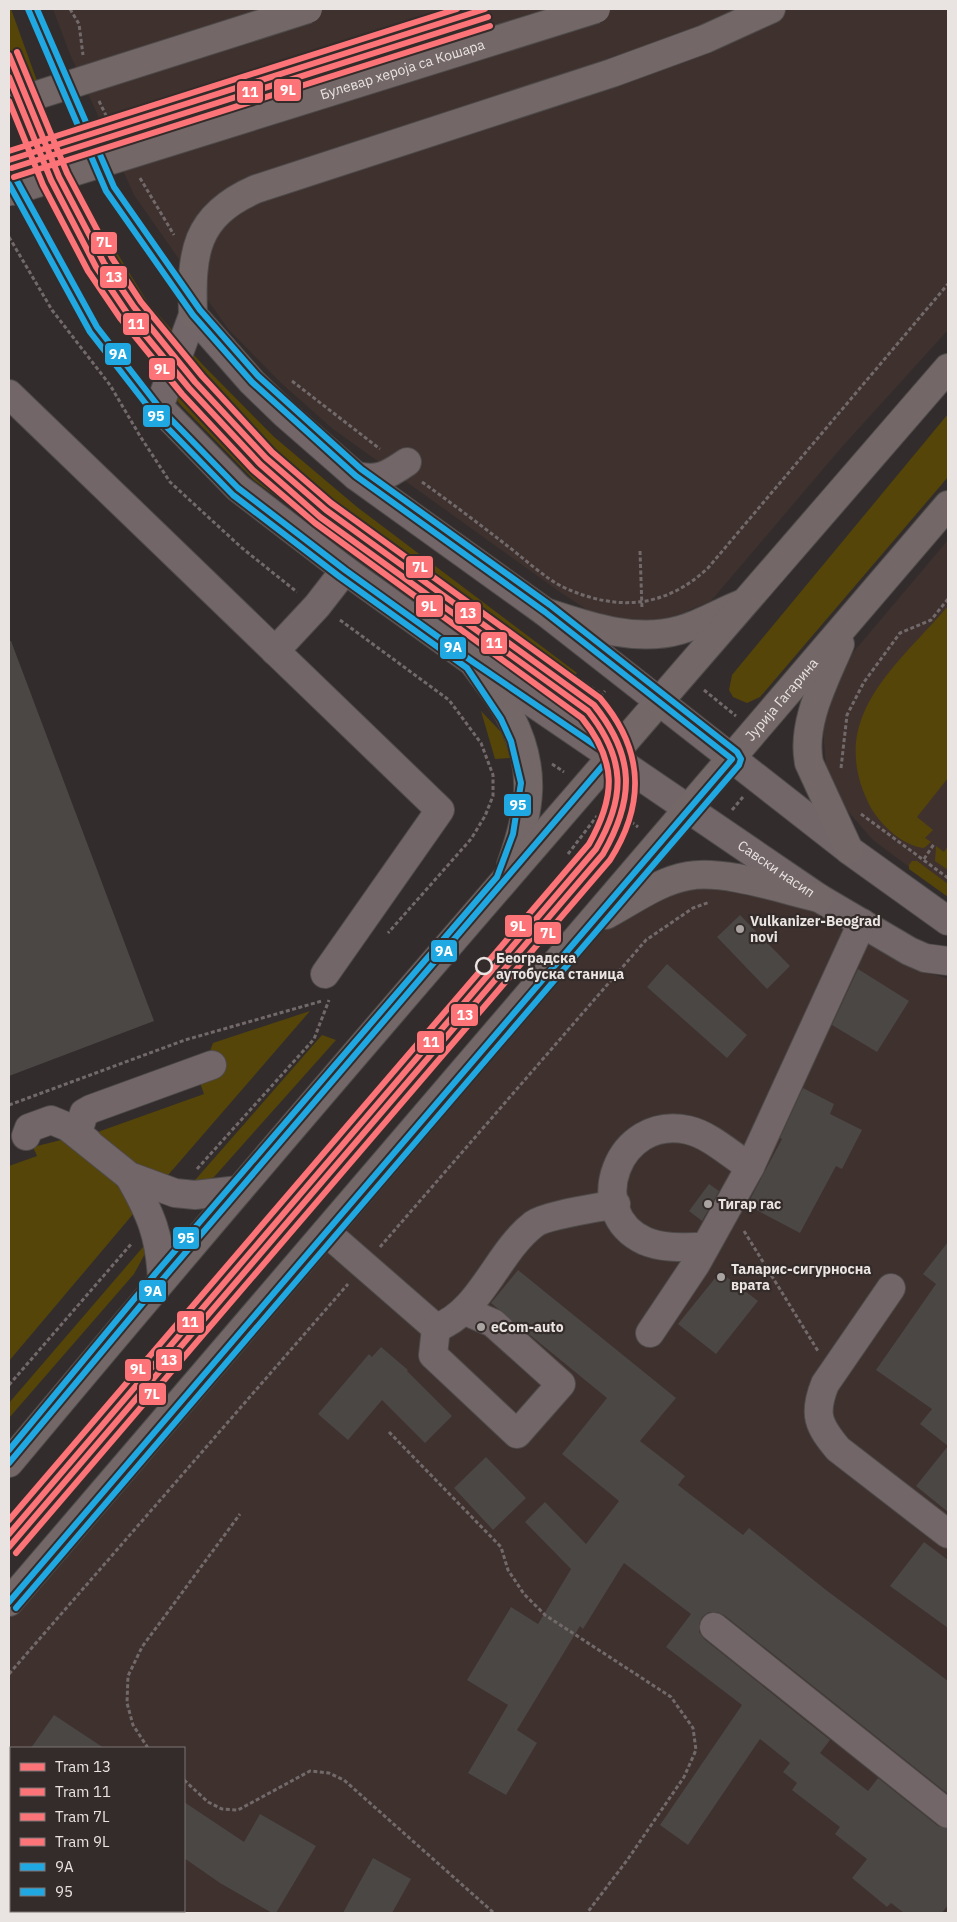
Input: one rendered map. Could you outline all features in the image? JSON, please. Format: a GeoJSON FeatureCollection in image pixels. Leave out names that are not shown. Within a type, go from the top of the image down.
{"type":"FeatureCollection","features":[{"type":"Feature","properties":{"kind":"main road"},"geometry":{"type":"LineString","coordinates":[[9,104],[308,9]]}},
{"type":"Feature","properties":{"kind":"main road","name":"Булевар хероја са Кошара"},"geometry":{"type":"LineString","coordinates":[[9,192],[596,9]]}},
{"type":"Feature","properties":{"kind":"main road"},"geometry":{"type":"LineString","coordinates":[[193,315],[194,262],[197,244],[218,211],[236,198],[256,189],[612,73],[705,39],[771,9]]}},
{"type":"Feature","properties":{"kind":"main road"},"geometry":{"type":"LineString","coordinates":[[9,1463],[162,1280],[505,882],[584,787],[948,368]]}},
{"type":"Feature","properties":{"kind":"main road","name":"Јурија Гагарина"},"geometry":{"type":"LineString","coordinates":[[9,1602],[948,505]]}},
{"type":"Feature","properties":{"kind":"main road"},"geometry":{"type":"LineString","coordinates":[[545,612],[587,626],[643,635],[681,630],[746,601]]}},
{"type":"Feature","properties":{"kind":"main road"},"geometry":{"type":"LineString","coordinates":[[849,850],[809,763],[807,740],[819,697],[850,620]]}},
{"type":"Feature","properties":{"kind":"main road"},"geometry":{"type":"LineString","coordinates":[[473,662],[509,716],[519,738],[530,783],[521,836],[505,882]]}},
{"type":"Feature","properties":{"kind":"main road"},"geometry":{"type":"LineString","coordinates":[[588,926],[653,888],[688,876],[711,875],[744,880],[819,898]]}},
{"type":"Feature","properties":{"kind":"street","name":"Савски насип"},"geometry":{"type":"LineString","coordinates":[[193,315],[159,407],[238,488],[345,570],[473,662],[819,898],[909,951],[925,958],[948,961]]}},
{"type":"Feature","properties":{"kind":"street"},"geometry":{"type":"LineString","coordinates":[[193,315],[252,382],[285,414],[356,476],[545,612],[849,850],[948,921]]}},
{"type":"Feature","properties":{"kind":"street"},"geometry":{"type":"LineString","coordinates":[[9,394],[440,810],[327,986]]}},
{"type":"Feature","properties":{"kind":"street"},"geometry":{"type":"LineString","coordinates":[[356,476],[372,479],[403,467]]}},
{"type":"Feature","properties":{"kind":"street"},"geometry":{"type":"LineString","coordinates":[[403,467],[397,483],[396,500],[404,512]]}},
{"type":"Feature","properties":{"kind":"street"},"geometry":{"type":"LineString","coordinates":[[275,651],[317,606],[345,570]]}},
{"type":"Feature","properties":{"kind":"street"},"geometry":{"type":"LineString","coordinates":[[650,1333],[705,1247],[750,1167],[862,923]]}},
{"type":"Feature","properties":{"kind":"street"},"geometry":{"type":"LineString","coordinates":[[212,1065],[91,1109],[84,1113],[78,1129],[82,1137],[129,1176],[176,1193],[195,1195],[239,1190]]}},
{"type":"Feature","properties":{"kind":"street"},"geometry":{"type":"LineString","coordinates":[[18,1137],[33,1140],[56,1132],[58,1124],[68,1127],[88,1142]]}},
{"type":"Feature","properties":{"kind":"street"},"geometry":{"type":"LineString","coordinates":[[705,1247],[664,1247],[644,1240],[628,1228],[617,1210],[612,1190],[615,1172],[623,1154],[635,1140],[652,1131],[671,1128],[689,1130],[706,1138],[750,1167]]}},
{"type":"Feature","properties":{"kind":"street"},"geometry":{"type":"LineString","coordinates":[[129,1176],[152,1220],[160,1249],[162,1280]]}},
{"type":"Feature","properties":{"kind":"street"},"geometry":{"type":"LineString","coordinates":[[436,1328],[449,1323],[465,1311],[520,1239],[535,1223],[616,1204]]}},
{"type":"Feature","properties":{"kind":"street"},"geometry":{"type":"LineString","coordinates":[[326,1232],[436,1328]]}},
{"type":"Feature","properties":{"kind":"street"},"geometry":{"type":"LineString","coordinates":[[891,1288],[832,1373],[819,1399],[818,1413],[825,1434],[838,1449],[948,1534]]}},
{"type":"Feature","properties":{"kind":"street"},"geometry":{"type":"LineString","coordinates":[[436,1328],[434,1355],[517,1434],[561,1384],[492,1322],[465,1311]]}},
{"type":"Feature","properties":{"kind":"street"},"geometry":{"type":"LineString","coordinates":[[714,1627],[948,1814]]}},
{"type":"Feature","properties":{"kind":"path"},"geometry":{"type":"LineString","coordinates":[[70,9],[78,24],[84,60]]}},
{"type":"Feature","properties":{"kind":"path"},"geometry":{"type":"LineString","coordinates":[[96,97],[118,140]]}},
{"type":"Feature","properties":{"kind":"path"},"geometry":{"type":"LineString","coordinates":[[135,170],[177,241],[194,262]]}},
{"type":"Feature","properties":{"kind":"path"},"geometry":{"type":"LineString","coordinates":[[289,380],[563,587],[611,601],[627,604],[641,602],[657,599],[675,592],[708,568],[948,284]]}},
{"type":"Feature","properties":{"kind":"path"},"geometry":{"type":"LineString","coordinates":[[640,551],[641,602]]}},
{"type":"Feature","properties":{"kind":"path"},"geometry":{"type":"LineString","coordinates":[[841,769],[847,715],[864,682],[900,633],[931,620],[948,599]]}},
{"type":"Feature","properties":{"kind":"path"},"geometry":{"type":"LineString","coordinates":[[559,665],[602,695]]}},
{"type":"Feature","properties":{"kind":"path"},"geometry":{"type":"LineString","coordinates":[[573,730],[621,672]]}},
{"type":"Feature","properties":{"kind":"path"},"geometry":{"type":"LineString","coordinates":[[683,674],[756,731]]}},
{"type":"Feature","properties":{"kind":"path"},"geometry":{"type":"LineString","coordinates":[[548,761],[659,842]]}},
{"type":"Feature","properties":{"kind":"path"},"geometry":{"type":"LineString","coordinates":[[382,940],[471,839],[485,816],[492,796],[493,775]]}},
{"type":"Feature","properties":{"kind":"path"},"geometry":{"type":"LineString","coordinates":[[568,854],[606,804]]}},
{"type":"Feature","properties":{"kind":"path"},"geometry":{"type":"LineString","coordinates":[[857,806],[860,813],[948,878]]}},
{"type":"Feature","properties":{"kind":"path"},"geometry":{"type":"LineString","coordinates":[[924,859],[934,844]]}},
{"type":"Feature","properties":{"kind":"path"},"geometry":{"type":"LineString","coordinates":[[9,1105],[327,986]]}},
{"type":"Feature","properties":{"kind":"path"},"geometry":{"type":"LineString","coordinates":[[176,1193],[314,1039],[327,986]]}},
{"type":"Feature","properties":{"kind":"path"},"geometry":{"type":"LineString","coordinates":[[729,1207],[832,1373]]}},
{"type":"Feature","properties":{"kind":"path"},"geometry":{"type":"LineString","coordinates":[[9,1384],[152,1220]]}},
{"type":"Feature","properties":{"kind":"path"},"geometry":{"type":"LineString","coordinates":[[389,1432],[501,1547],[508,1570],[531,1601],[545,1615],[671,1697],[693,1728],[696,1750],[684,1777],[628,1860],[587,1913]]}},
{"type":"Feature","properties":{"kind":"path"},"geometry":{"type":"LineString","coordinates":[[147,1747],[134,1725],[128,1703],[128,1676],[142,1647],[240,1514]]}},
{"type":"Feature","properties":{"kind":"path"},"geometry":{"type":"LineString","coordinates":[[185,1781],[208,1802],[222,1809],[238,1810],[310,1771],[329,1774],[344,1780],[494,1913]]}},
{"type":"Feature","properties":{"kind":"shaded area"},"geometry":{"type":"Polygon","coordinates":[[[9,9],[11,9],[37,81],[9,89],[9,9]]]}},
{"type":"Feature","properties":{"kind":"shaded area"},"geometry":{"type":"Polygon","coordinates":[[[53,9],[948,9],[948,330],[841,448],[711,601],[663,621],[630,624],[595,615],[557,590],[333,429],[281,383],[228,329],[134,195],[69,52],[53,9]]]}},
{"type":"Feature","properties":{"kind":"shaded area"},"geometry":{"type":"Polygon","coordinates":[[[91,211],[148,303],[202,364],[273,436],[357,507],[577,673],[555,699],[525,680],[254,480],[179,403],[117,318],[64,224],[91,211]]]}},
{"type":"Feature","properties":{"kind":"shaded area"},"geometry":{"type":"Polygon","coordinates":[[[948,414],[948,477],[760,697],[747,703],[733,697],[729,690],[732,675],[948,414]]]}},
{"type":"Feature","properties":{"kind":"shaded area"},"geometry":{"type":"Polygon","coordinates":[[[948,540],[948,896],[873,840],[845,808],[827,777],[822,719],[834,684],[851,655],[948,540]]]}},
{"type":"Feature","properties":{"kind":"shaded area"},"geometry":{"type":"Polygon","coordinates":[[[948,606],[948,778],[917,817],[933,830],[925,838],[931,842],[924,848],[908,843],[893,834],[875,815],[859,776],[856,748],[861,721],[872,697],[907,651],[948,606]]]}},
{"type":"Feature","properties":{"kind":"shaded area"},"geometry":{"type":"Polygon","coordinates":[[[481,711],[501,732],[511,758],[495,759],[481,711]]]}},
{"type":"Feature","properties":{"kind":"shaded area"},"geometry":{"type":"Polygon","coordinates":[[[936,846],[944,852],[948,846],[948,870],[935,861],[936,846]]]}},
{"type":"Feature","properties":{"kind":"shaded area"},"geometry":{"type":"Polygon","coordinates":[[[912,861],[917,861],[948,884],[948,897],[909,869],[912,861]]]}},
{"type":"Feature","properties":{"kind":"shaded area"},"geometry":{"type":"Polygon","coordinates":[[[693,884],[816,905],[936,975],[948,979],[948,1913],[9,1913],[9,1618],[575,950],[655,893],[693,884]]]}},
{"type":"Feature","properties":{"kind":"shaded area"},"geometry":{"type":"Polygon","coordinates":[[[310,1011],[162,1182],[155,1181],[95,1133],[204,1094],[199,1080],[213,1043],[310,1011]]]}},
{"type":"Feature","properties":{"kind":"shaded area"},"geometry":{"type":"Polygon","coordinates":[[[322,1035],[336,1040],[214,1177],[201,1184],[189,1187],[322,1035]]]}},
{"type":"Feature","properties":{"kind":"shaded area"},"geometry":{"type":"Polygon","coordinates":[[[61,1140],[69,1143],[126,1191],[139,1207],[9,1361],[9,1166],[37,1156],[33,1147],[61,1140]]]}},
{"type":"Feature","properties":{"kind":"shaded area"},"geometry":{"type":"Polygon","coordinates":[[[143,1247],[147,1250],[134,1274],[9,1418],[9,1403],[143,1247]]]}},
{"type":"Feature","properties":{"kind":"shaded area"},"geometry":{"type":"Polygon","coordinates":[[[9,1788],[10,1912],[96,1912],[9,1913],[9,1788]]]}},
{"type":"Feature","properties":{"kind":"building"},"geometry":{"type":"Polygon","coordinates":[[[9,641],[11,641],[154,1021],[9,1076],[9,641]]]}},
{"type":"Feature","properties":{"kind":"building"},"geometry":{"type":"Polygon","coordinates":[[[740,915],[790,966],[767,989],[717,937],[740,915]]]}},
{"type":"Feature","properties":{"kind":"building"},"geometry":{"type":"Polygon","coordinates":[[[667,964],[747,1035],[727,1058],[647,987],[667,964]]]}},
{"type":"Feature","properties":{"kind":"building"},"geometry":{"type":"Polygon","coordinates":[[[858,969],[909,1001],[877,1052],[832,1025],[858,969]]]}},
{"type":"Feature","properties":{"kind":"building"},"geometry":{"type":"Polygon","coordinates":[[[803,1088],[834,1104],[830,1114],[862,1130],[842,1169],[836,1166],[800,1233],[747,1205],[782,1139],[780,1138],[803,1088]]]}},
{"type":"Feature","properties":{"kind":"building"},"geometry":{"type":"Polygon","coordinates":[[[709,1184],[719,1191],[702,1221],[689,1211],[709,1184]]]}},
{"type":"Feature","properties":{"kind":"building"},"geometry":{"type":"Polygon","coordinates":[[[948,1242],[948,1446],[920,1424],[932,1409],[876,1370],[936,1284],[923,1274],[948,1242]]]}},
{"type":"Feature","properties":{"kind":"building"},"geometry":{"type":"Polygon","coordinates":[[[518,1270],[676,1398],[640,1441],[685,1476],[678,1485],[743,1535],[749,1528],[826,1590],[948,1681],[948,1794],[724,1615],[717,1612],[709,1612],[702,1617],[699,1624],[699,1632],[704,1639],[830,1740],[820,1753],[868,1791],[878,1778],[938,1826],[948,1829],[948,1905],[942,1913],[904,1913],[891,1903],[887,1907],[852,1878],[867,1859],[835,1834],[840,1827],[792,1790],[797,1783],[783,1772],[790,1763],[760,1739],[688,1845],[660,1825],[742,1705],[666,1647],[691,1614],[624,1563],[583,1629],[580,1626],[517,1730],[537,1743],[506,1795],[468,1773],[508,1705],[467,1680],[511,1607],[538,1624],[571,1569],[525,1522],[545,1502],[586,1544],[619,1501],[562,1454],[607,1398],[491,1303],[518,1270]]]}},
{"type":"Feature","properties":{"kind":"building"},"geometry":{"type":"Polygon","coordinates":[[[720,1272],[758,1301],[716,1354],[678,1324],[720,1272]]]}},
{"type":"Feature","properties":{"kind":"building"},"geometry":{"type":"Polygon","coordinates":[[[381,1347],[408,1370],[452,1416],[425,1443],[382,1400],[348,1440],[318,1414],[369,1354],[372,1357],[381,1347]]]}},
{"type":"Feature","properties":{"kind":"building"},"geometry":{"type":"Polygon","coordinates":[[[948,1446],[948,1512],[916,1486],[948,1446]]]}},
{"type":"Feature","properties":{"kind":"building"},"geometry":{"type":"Polygon","coordinates":[[[486,1457],[526,1498],[493,1530],[454,1488],[486,1457]]]}},
{"type":"Feature","properties":{"kind":"building"},"geometry":{"type":"Polygon","coordinates":[[[924,1542],[948,1560],[948,1628],[890,1586],[924,1542]]]}},
{"type":"Feature","properties":{"kind":"building"},"geometry":{"type":"Polygon","coordinates":[[[54,1715],[102,1747],[32,1747],[54,1715]]]}},
{"type":"Feature","properties":{"kind":"building"},"geometry":{"type":"Polygon","coordinates":[[[185,1803],[244,1842],[260,1814],[316,1846],[276,1913],[272,1913],[220,1883],[185,1859],[185,1803]]]}},
{"type":"Feature","properties":{"kind":"building"},"geometry":{"type":"Polygon","coordinates":[[[373,1858],[411,1879],[392,1913],[343,1913],[373,1858]]]}},
{"type":"Feature","properties":{"kind":"tram line","name":"7L"},"geometry":{"type":"LineString","coordinates":[[9,151],[457,9]]}},
{"type":"Feature","properties":{"kind":"tram line","name":"13"},"geometry":{"type":"LineString","coordinates":[[9,160],[485,9]]}},
{"type":"Feature","properties":{"kind":"tram line","name":"11"},"geometry":{"type":"LineString","coordinates":[[12,168],[488,17]]}},
{"type":"Feature","properties":{"kind":"tram line","name":"9L"},"geometry":{"type":"LineString","coordinates":[[14,177],[490,26]]}},
{"type":"Feature","properties":{"kind":"tram line","name":"7L"},"geometry":{"type":"LineString","coordinates":[[16,1553],[610,860],[622,839],[630,818],[635,777],[632,757],[625,737],[615,718],[600,698],[331,503],[272,452],[202,376],[141,302],[112,258],[67,173],[17,52]]}},
{"type":"Feature","properties":{"kind":"tram line","name":"13"},"geometry":{"type":"LineString","coordinates":[[9,55],[59,177],[104,263],[134,307],[195,382],[266,458],[326,510],[594,705],[617,742],[626,778],[621,814],[603,854],[9,1547]]}},
{"type":"Feature","properties":{"kind":"tram line","name":"11"},"geometry":{"type":"LineString","coordinates":[[9,77],[51,180],[96,267],[127,313],[189,388],[260,464],[320,517],[588,711],[610,746],[618,779],[613,812],[596,849],[9,1534]]}},
{"type":"Feature","properties":{"kind":"tram line","name":"9L"},"geometry":{"type":"LineString","coordinates":[[9,101],[43,185],[88,271],[120,318],[182,394],[253,470],[315,523],[582,718],[602,749],[609,779],[604,810],[589,844],[9,1520]]}},
{"type":"Feature","properties":{"kind":"transit line","name":"9A"},"geometry":{"type":"LineString","coordinates":[[9,1602],[732,759],[545,612],[356,476],[252,382],[193,315],[106,191],[28,9]]}},
{"type":"Feature","properties":{"kind":"transit line","name":"95"},"geometry":{"type":"LineString","coordinates":[[16,1608],[739,765],[741,759],[737,752],[550,605],[361,469],[258,376],[200,310],[114,187],[37,9]]}},
{"type":"Feature","properties":{"kind":"transit line","name":"9A"},"geometry":{"type":"LineString","coordinates":[[9,159],[17,181],[97,327],[159,407],[238,488],[345,570],[473,662],[611,756],[162,1280],[9,1463]]}},
{"type":"Feature","properties":{"kind":"transit line","name":"95"},"geometry":{"type":"LineString","coordinates":[[9,184],[90,332],[153,413],[233,495],[340,577],[467,668],[501,719],[511,741],[521,783],[513,834],[497,877],[155,1274],[9,1450]]}},
{"type":"Feature","properties":{"kind":"place","name":"Vulkanizer-Beograd novi"},"geometry":{"type":"Point","coordinates":[740,929]}},
{"type":"Feature","properties":{"kind":"place","name":"Београдска аутобуска станица"},"geometry":{"type":"Point","coordinates":[484,966]}},
{"type":"Feature","properties":{"kind":"place","name":"Тигар гас"},"geometry":{"type":"Point","coordinates":[708,1204]}},
{"type":"Feature","properties":{"kind":"place","name":"Таларис-сигурносна врата"},"geometry":{"type":"Point","coordinates":[721,1277]}},
{"type":"Feature","properties":{"kind":"place","name":"eCom-auto"},"geometry":{"type":"Point","coordinates":[481,1327]}}]}
